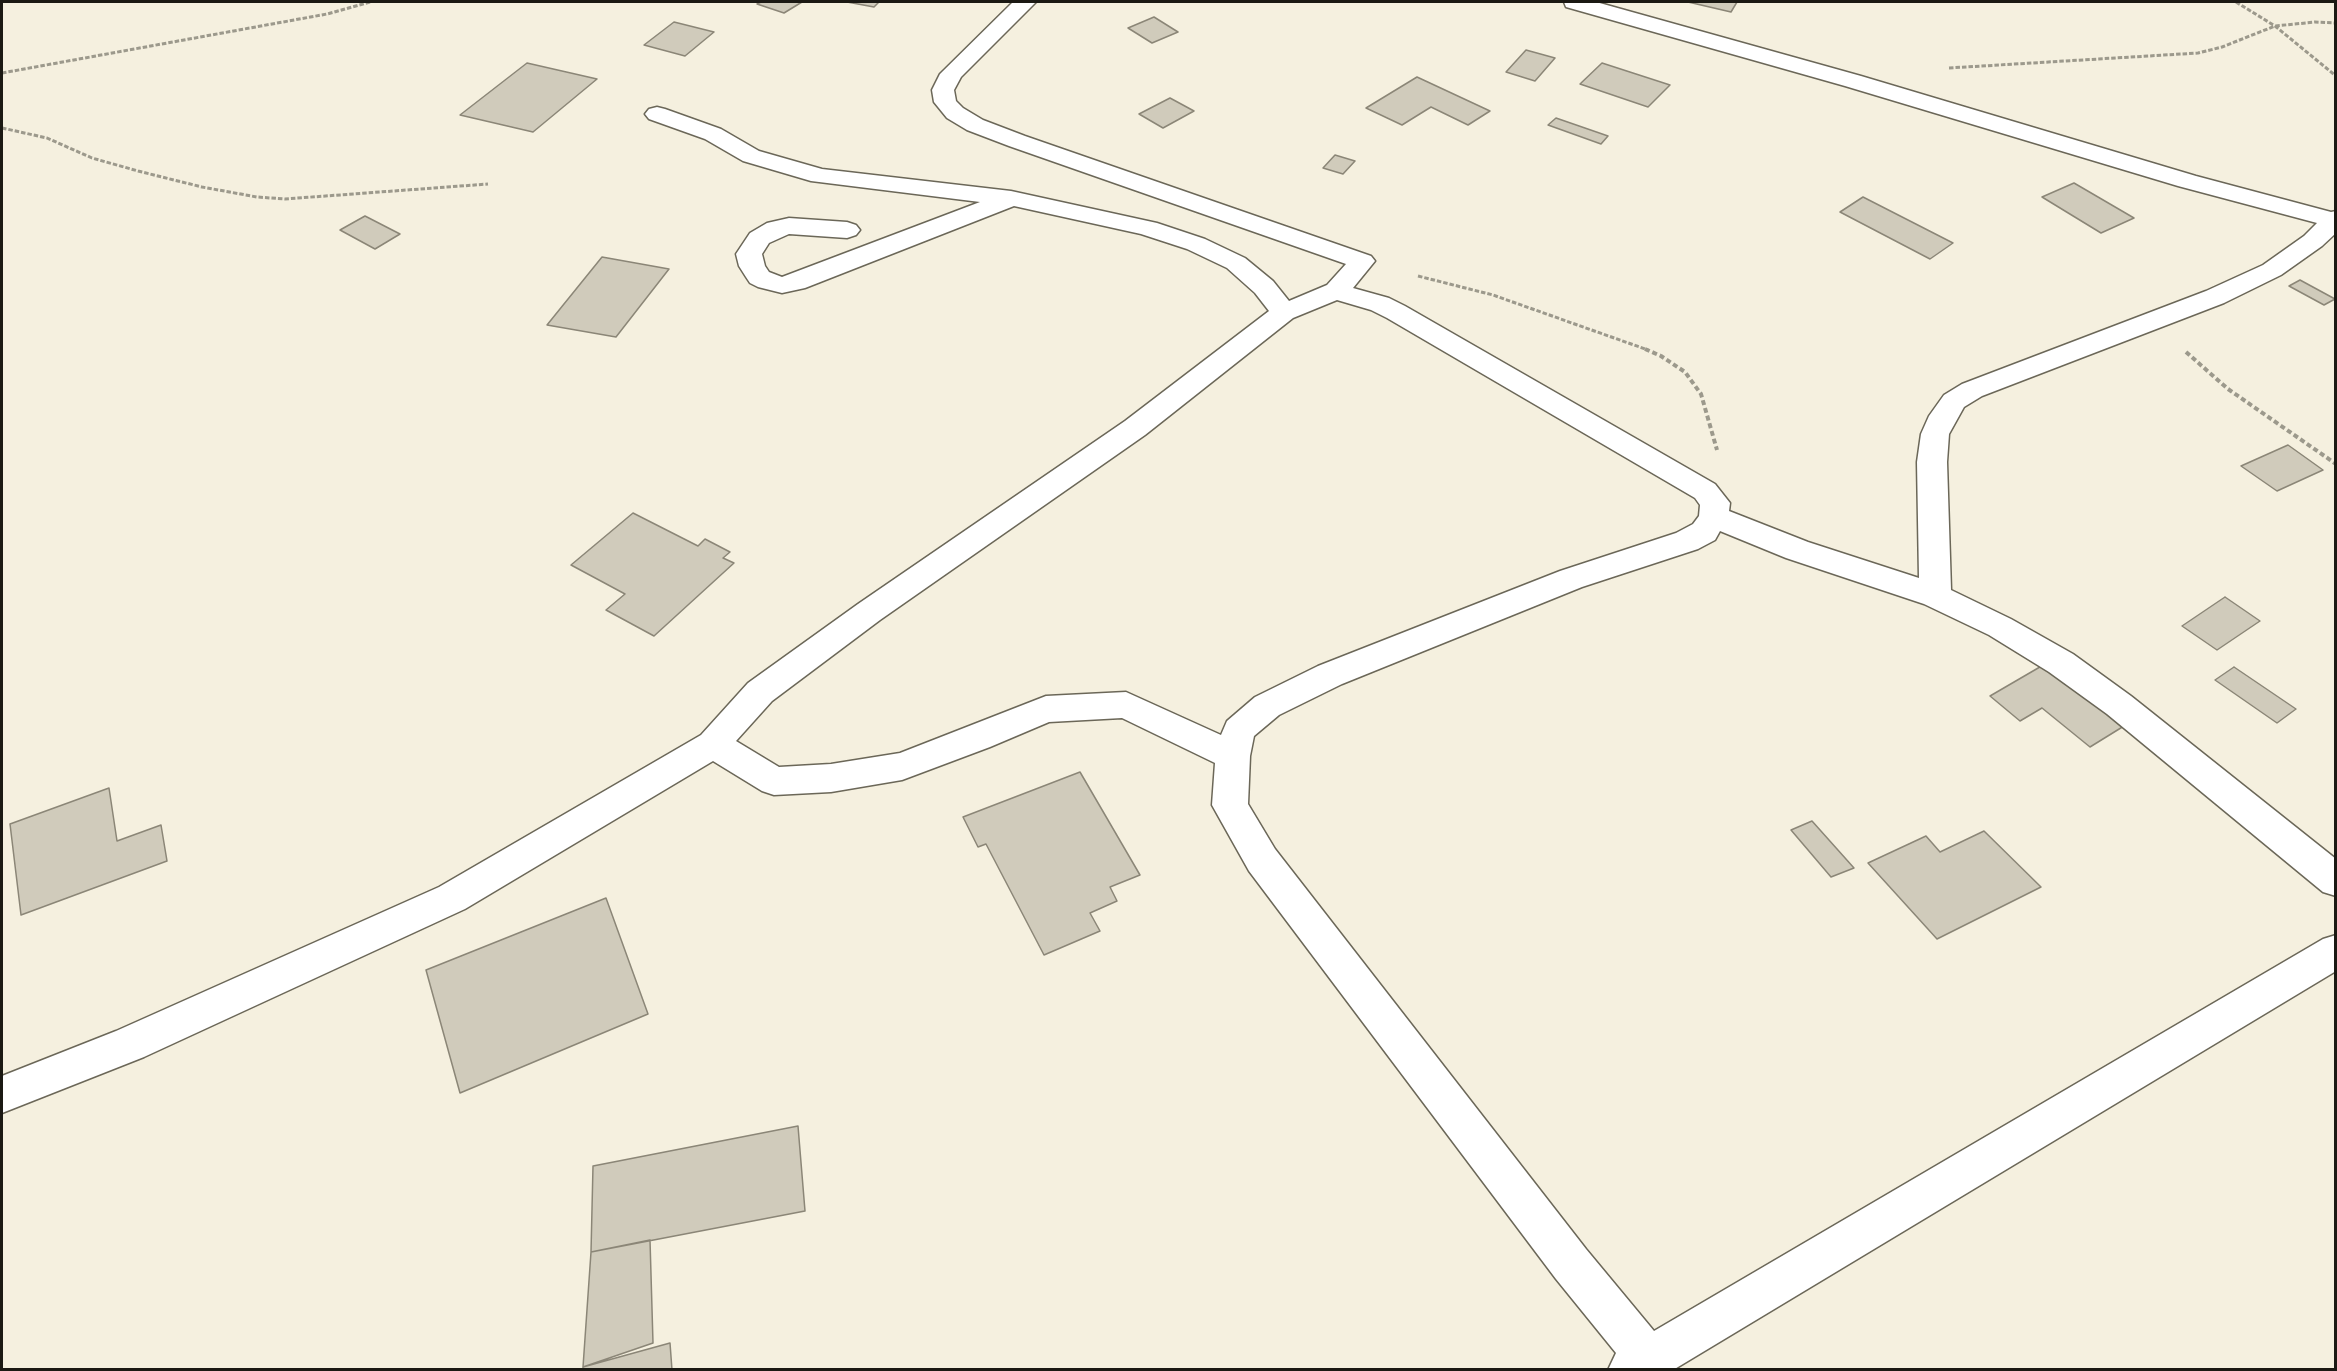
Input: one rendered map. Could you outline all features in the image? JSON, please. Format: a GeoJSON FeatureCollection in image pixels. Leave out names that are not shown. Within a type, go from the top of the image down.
{"type":"FeatureCollection","features":[{"type":"Feature","properties":{"kind":"street"},"geometry":{"type":"LineString","coordinates":[[2,1095],[130,1044],[452,898],[713,744],[760,692],[869,612],[1135,428],[1284,312],[1336,291],[1362,261],[1017,141],[975,125],[955,113],[945,102],[943,90],[951,74],[1025,2]]}},
{"type":"Feature","properties":{"kind":"street"},"geometry":{"type":"LineString","coordinates":[[1574,2],[1853,81],[2187,180],[2335,219]]}},
{"type":"Feature","properties":{"kind":"street"},"geometry":{"type":"LineString","coordinates":[[657,114],[712,135],[751,156],[820,176],[1011,198],[1148,228],[1196,244],[1236,263],[1264,287],[1284,312]]}},
{"type":"Feature","properties":{"kind":"street"},"geometry":{"type":"LineString","coordinates":[[847,230],[789,226],[776,228],[759,238],[749,254],[752,267],[759,277],[767,281],[782,285],[796,282],[1011,198]]}},
{"type":"Feature","properties":{"kind":"street"},"geometry":{"type":"LineString","coordinates":[[1935,596],[1932,462],[1935,434],[1942,416],[1954,400],[1972,390],[2215,297],[2272,270],[2313,241],[2335,219]]}},
{"type":"Feature","properties":{"kind":"street"},"geometry":{"type":"LineString","coordinates":[[1336,291],[1380,304],[1396,312],[1705,491],[1716,503],[1726,521],[1797,550],[1935,596],[2000,627],[2061,663],[2119,705],[2336,881]]}},
{"type":"Feature","properties":{"kind":"street"},"geometry":{"type":"LineString","coordinates":[[1726,521],[1687,541],[1571,579],[1330,675],[1267,706],[1239,730],[1233,756],[1230,805],[1262,860],[1572,1264],[1640,1364],[2336,951]]}},
{"type":"Feature","properties":{"kind":"street"},"geometry":{"type":"LineString","coordinates":[[713,744],[774,781],[831,778],[902,766],[978,738],[1046,709],[1126,705],[1233,756]]}},
{"type":"Feature","properties":{"kind":"path"},"geometry":{"type":"LineString","coordinates":[[2,73],[315,16],[370,2]]}},
{"type":"Feature","properties":{"kind":"path"},"geometry":{"type":"LineString","coordinates":[[2236,2],[2275,26],[2336,76]]}},
{"type":"Feature","properties":{"kind":"path"},"geometry":{"type":"LineString","coordinates":[[1946,68],[2198,53],[2222,47],[2275,26],[2315,21],[2336,23]]}},
{"type":"Feature","properties":{"kind":"path"},"geometry":{"type":"LineString","coordinates":[[2,128],[47,138],[92,158],[138,171],[202,188],[257,197],[285,199],[488,184]]}},
{"type":"Feature","properties":{"kind":"path"},"geometry":{"type":"LineString","coordinates":[[1362,261],[1493,295],[1630,342],[1661,356],[1685,372],[1701,394],[1706,406],[1726,521]]}},
{"type":"Feature","properties":{"kind":"path"},"geometry":{"type":"LineString","coordinates":[[2152,321],[2228,389],[2336,464]]}},
{"type":"Feature","properties":{"kind":"building"},"geometry":{"type":"Polygon","coordinates":[[[761,2],[802,2],[784,13],[757,4],[761,2]]]}},
{"type":"Feature","properties":{"kind":"building"},"geometry":{"type":"Polygon","coordinates":[[[847,2],[879,2],[874,7],[847,2]]]}},
{"type":"Feature","properties":{"kind":"building"},"geometry":{"type":"Polygon","coordinates":[[[1688,2],[1737,2],[1731,12],[1688,2]]]}},
{"type":"Feature","properties":{"kind":"building"},"geometry":{"type":"Polygon","coordinates":[[[1154,17],[1178,32],[1152,43],[1128,28],[1154,17]]]}},
{"type":"Feature","properties":{"kind":"building"},"geometry":{"type":"Polygon","coordinates":[[[674,22],[714,32],[685,56],[644,45],[674,22]]]}},
{"type":"Feature","properties":{"kind":"building"},"geometry":{"type":"Polygon","coordinates":[[[1526,50],[1555,58],[1535,81],[1506,72],[1526,50]]]}},
{"type":"Feature","properties":{"kind":"building"},"geometry":{"type":"Polygon","coordinates":[[[527,63],[597,79],[533,132],[460,115],[527,63]]]}},
{"type":"Feature","properties":{"kind":"building"},"geometry":{"type":"Polygon","coordinates":[[[1602,63],[1670,85],[1648,107],[1580,84],[1602,63]]]}},
{"type":"Feature","properties":{"kind":"building"},"geometry":{"type":"Polygon","coordinates":[[[1417,77],[1490,111],[1468,125],[1431,107],[1402,125],[1366,108],[1417,77]]]}},
{"type":"Feature","properties":{"kind":"building"},"geometry":{"type":"Polygon","coordinates":[[[1170,98],[1194,111],[1163,128],[1139,114],[1170,98]]]}},
{"type":"Feature","properties":{"kind":"building"},"geometry":{"type":"Polygon","coordinates":[[[1556,118],[1608,136],[1601,144],[1548,125],[1556,118]]]}},
{"type":"Feature","properties":{"kind":"building"},"geometry":{"type":"Polygon","coordinates":[[[1335,155],[1355,161],[1343,174],[1323,168],[1335,155]]]}},
{"type":"Feature","properties":{"kind":"building"},"geometry":{"type":"Polygon","coordinates":[[[2074,183],[2134,218],[2101,233],[2042,197],[2074,183]]]}},
{"type":"Feature","properties":{"kind":"building"},"geometry":{"type":"Polygon","coordinates":[[[1863,197],[1953,243],[1930,259],[1840,212],[1863,197]]]}},
{"type":"Feature","properties":{"kind":"building"},"geometry":{"type":"Polygon","coordinates":[[[365,216],[400,234],[375,249],[340,230],[365,216]]]}},
{"type":"Feature","properties":{"kind":"building"},"geometry":{"type":"Polygon","coordinates":[[[602,257],[669,269],[616,337],[547,325],[602,257]]]}},
{"type":"Feature","properties":{"kind":"building"},"geometry":{"type":"Polygon","coordinates":[[[2300,280],[2335,299],[2324,305],[2289,286],[2300,280]]]}},
{"type":"Feature","properties":{"kind":"building"},"geometry":{"type":"Polygon","coordinates":[[[2288,445],[2323,470],[2277,491],[2241,466],[2288,445]]]}},
{"type":"Feature","properties":{"kind":"building"},"geometry":{"type":"Polygon","coordinates":[[[633,513],[698,546],[705,539],[730,552],[723,558],[734,563],[654,636],[606,610],[625,594],[571,565],[633,513]]]}},
{"type":"Feature","properties":{"kind":"building"},"geometry":{"type":"Polygon","coordinates":[[[2225,597],[2260,621],[2217,650],[2182,626],[2225,597]]]}},
{"type":"Feature","properties":{"kind":"building"},"geometry":{"type":"Polygon","coordinates":[[[2045,664],[2124,726],[2090,747],[2042,708],[2020,721],[1990,696],[2045,664]]]}},
{"type":"Feature","properties":{"kind":"building"},"geometry":{"type":"Polygon","coordinates":[[[2234,667],[2296,709],[2277,723],[2215,680],[2234,667]]]}},
{"type":"Feature","properties":{"kind":"building"},"geometry":{"type":"Polygon","coordinates":[[[1080,772],[1140,875],[1110,887],[1117,901],[1090,913],[1100,931],[1044,955],[986,844],[978,847],[963,817],[1080,772]]]}},
{"type":"Feature","properties":{"kind":"building"},"geometry":{"type":"Polygon","coordinates":[[[109,788],[117,841],[161,825],[167,861],[21,915],[10,824],[109,788]]]}},
{"type":"Feature","properties":{"kind":"building"},"geometry":{"type":"Polygon","coordinates":[[[1812,821],[1854,868],[1831,877],[1791,830],[1812,821]]]}},
{"type":"Feature","properties":{"kind":"building"},"geometry":{"type":"Polygon","coordinates":[[[1984,831],[2041,887],[1937,939],[1868,863],[1926,836],[1940,852],[1984,831]]]}},
{"type":"Feature","properties":{"kind":"building"},"geometry":{"type":"Polygon","coordinates":[[[606,898],[648,1014],[460,1093],[426,970],[606,898]]]}},
{"type":"Feature","properties":{"kind":"building"},"geometry":{"type":"Polygon","coordinates":[[[798,1126],[805,1211],[591,1252],[593,1166],[798,1126]]]}},
{"type":"Feature","properties":{"kind":"building"},"geometry":{"type":"Polygon","coordinates":[[[650,1240],[653,1343],[583,1367],[591,1252],[650,1240]]]}},
{"type":"Feature","properties":{"kind":"building"},"geometry":{"type":"Polygon","coordinates":[[[670,1343],[672,1370],[583,1370],[583,1367],[670,1343]]]}}]}
